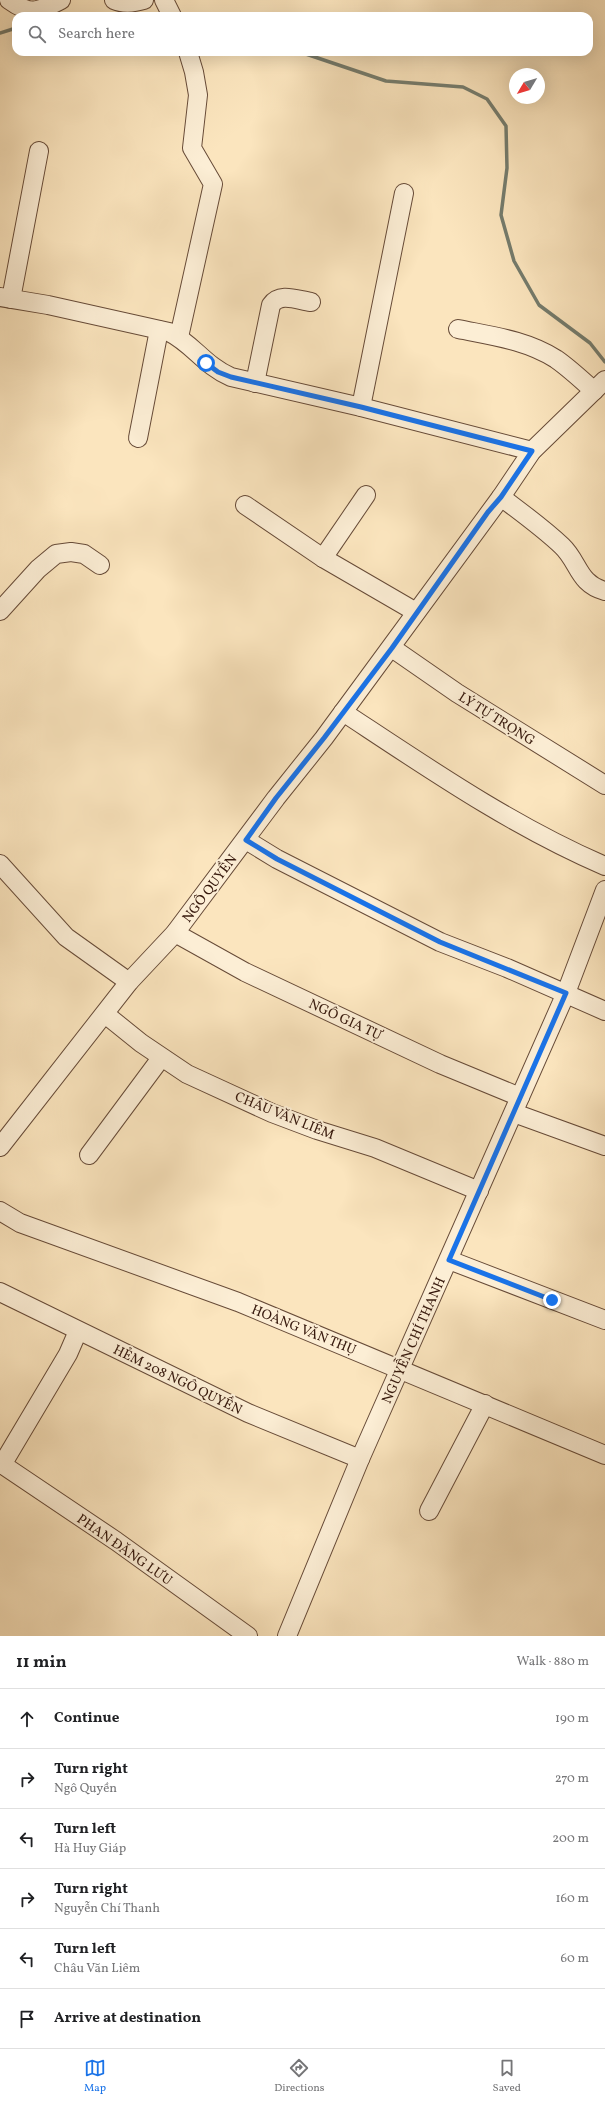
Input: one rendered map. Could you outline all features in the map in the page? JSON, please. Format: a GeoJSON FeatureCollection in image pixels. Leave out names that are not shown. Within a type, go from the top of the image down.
{"type":"FeatureCollection","features":[{"type":"Feature","properties":{"kind":"street"},"geometry":{"type":"LineString","coordinates":[[8,0],[23,10],[34,11],[61,0]]}},
{"type":"Feature","properties":{"kind":"street"},"geometry":{"type":"LineString","coordinates":[[114,0],[118,2],[136,2],[144,0]]}},
{"type":"Feature","properties":{"kind":"street"},"geometry":{"type":"LineString","coordinates":[[164,0],[170,12]]}},
{"type":"Feature","properties":{"kind":"street"},"geometry":{"type":"LineString","coordinates":[[179,337],[213,184],[192,148],[192,137],[198,107],[198,95],[189,56]]}},
{"type":"Feature","properties":{"kind":"street"},"geometry":{"type":"LineString","coordinates":[[39,151],[5,298],[159,330],[179,337],[218,372],[231,377],[361,407],[532,451]]}},
{"type":"Feature","properties":{"kind":"street"},"geometry":{"type":"LineString","coordinates":[[361,407],[404,193]]}},
{"type":"Feature","properties":{"kind":"street"},"geometry":{"type":"LineString","coordinates":[[255,383],[271,305],[275,300],[281,297],[311,302]]}},
{"type":"Feature","properties":{"kind":"street"},"geometry":{"type":"LineString","coordinates":[[458,329],[520,342],[531,346],[600,386]]}},
{"type":"Feature","properties":{"kind":"street"},"geometry":{"type":"LineString","coordinates":[[138,438],[159,330]]}},
{"type":"Feature","properties":{"kind":"street","name":"NGÔ QUYỀN"},"geometry":{"type":"LineString","coordinates":[[0,1147],[129,982],[175,933],[246,840],[288,781],[392,648],[416,612],[501,497],[532,451],[600,386]]}},
{"type":"Feature","properties":{"kind":"street"},"geometry":{"type":"LineString","coordinates":[[323,558],[366,495]]}},
{"type":"Feature","properties":{"kind":"street"},"geometry":{"type":"LineString","coordinates":[[501,497],[536,523],[563,547],[570,555],[576,568],[592,586],[605,591]]}},
{"type":"Feature","properties":{"kind":"street"},"geometry":{"type":"LineString","coordinates":[[245,505],[323,558],[416,612]]}},
{"type":"Feature","properties":{"kind":"street"},"geometry":{"type":"LineString","coordinates":[[0,612],[38,569],[56,554],[71,552],[84,554],[100,565]]}},
{"type":"Feature","properties":{"kind":"street","name":"LÝ TỰ TRỌNG"},"geometry":{"type":"LineString","coordinates":[[392,648],[457,693],[605,785]]}},
{"type":"Feature","properties":{"kind":"street"},"geometry":{"type":"LineString","coordinates":[[343,712],[499,812],[579,855],[605,866]]}},
{"type":"Feature","properties":{"kind":"street"},"geometry":{"type":"LineString","coordinates":[[246,840],[277,859],[440,942],[566,993],[605,1011]]}},
{"type":"Feature","properties":{"kind":"street"},"geometry":{"type":"LineString","coordinates":[[0,864],[66,937],[129,982]]}},
{"type":"Feature","properties":{"kind":"street","name":"NGUYỄN CHÍ THANH"},"geometry":{"type":"LineString","coordinates":[[287,1636],[360,1459],[566,993],[605,890]]}},
{"type":"Feature","properties":{"kind":"street","name":"NGÔ GIA TỰ"},"geometry":{"type":"LineString","coordinates":[[175,933],[252,975],[440,1064],[517,1105],[605,1146]]}},
{"type":"Feature","properties":{"kind":"street","name":"CHÂU VĂN LIÊM"},"geometry":{"type":"LineString","coordinates":[[105,1014],[161,1058],[187,1074],[272,1113],[316,1130],[375,1148],[479,1191]]}},
{"type":"Feature","properties":{"kind":"street"},"geometry":{"type":"LineString","coordinates":[[89,1155],[161,1058]]}},
{"type":"Feature","properties":{"kind":"street","name":"HOÀNG VĂN THỤ"},"geometry":{"type":"LineString","coordinates":[[0,1211],[20,1223],[238,1302],[400,1368],[605,1455]]}},
{"type":"Feature","properties":{"kind":"street"},"geometry":{"type":"LineString","coordinates":[[449,1260],[605,1320]]}},
{"type":"Feature","properties":{"kind":"street","name":"HẺM 208 NGÔ QUYỀN"},"geometry":{"type":"LineString","coordinates":[[0,1292],[78,1331],[188,1382],[248,1413],[360,1459]]}},
{"type":"Feature","properties":{"kind":"street"},"geometry":{"type":"LineString","coordinates":[[1,1464],[68,1354],[78,1331]]}},
{"type":"Feature","properties":{"kind":"street"},"geometry":{"type":"LineString","coordinates":[[429,1511],[485,1404]]}},
{"type":"Feature","properties":{"kind":"street","name":"PHAN ĐĂNG LƯU"},"geometry":{"type":"LineString","coordinates":[[1,1464],[116,1541],[169,1581],[248,1636]]}},
{"type":"Feature","properties":{"kind":"waterway"},"geometry":{"type":"LineString","coordinates":[[0,33],[12,29]]}},
{"type":"Feature","properties":{"kind":"waterway"},"geometry":{"type":"LineString","coordinates":[[312,56],[386,81],[463,87],[487,99],[506,126],[507,168],[501,215],[514,261],[539,305],[590,343],[605,362]]}},
{"type":"Feature","properties":{"kind":"route"},"geometry":{"type":"LineString","coordinates":[[206,363],[218,372],[231,377],[361,407],[532,451],[501,497],[488,512],[392,648],[324,738],[305,759],[246,840],[277,859],[440,942],[508,968],[566,993],[449,1260],[552,1300]]}}]}
